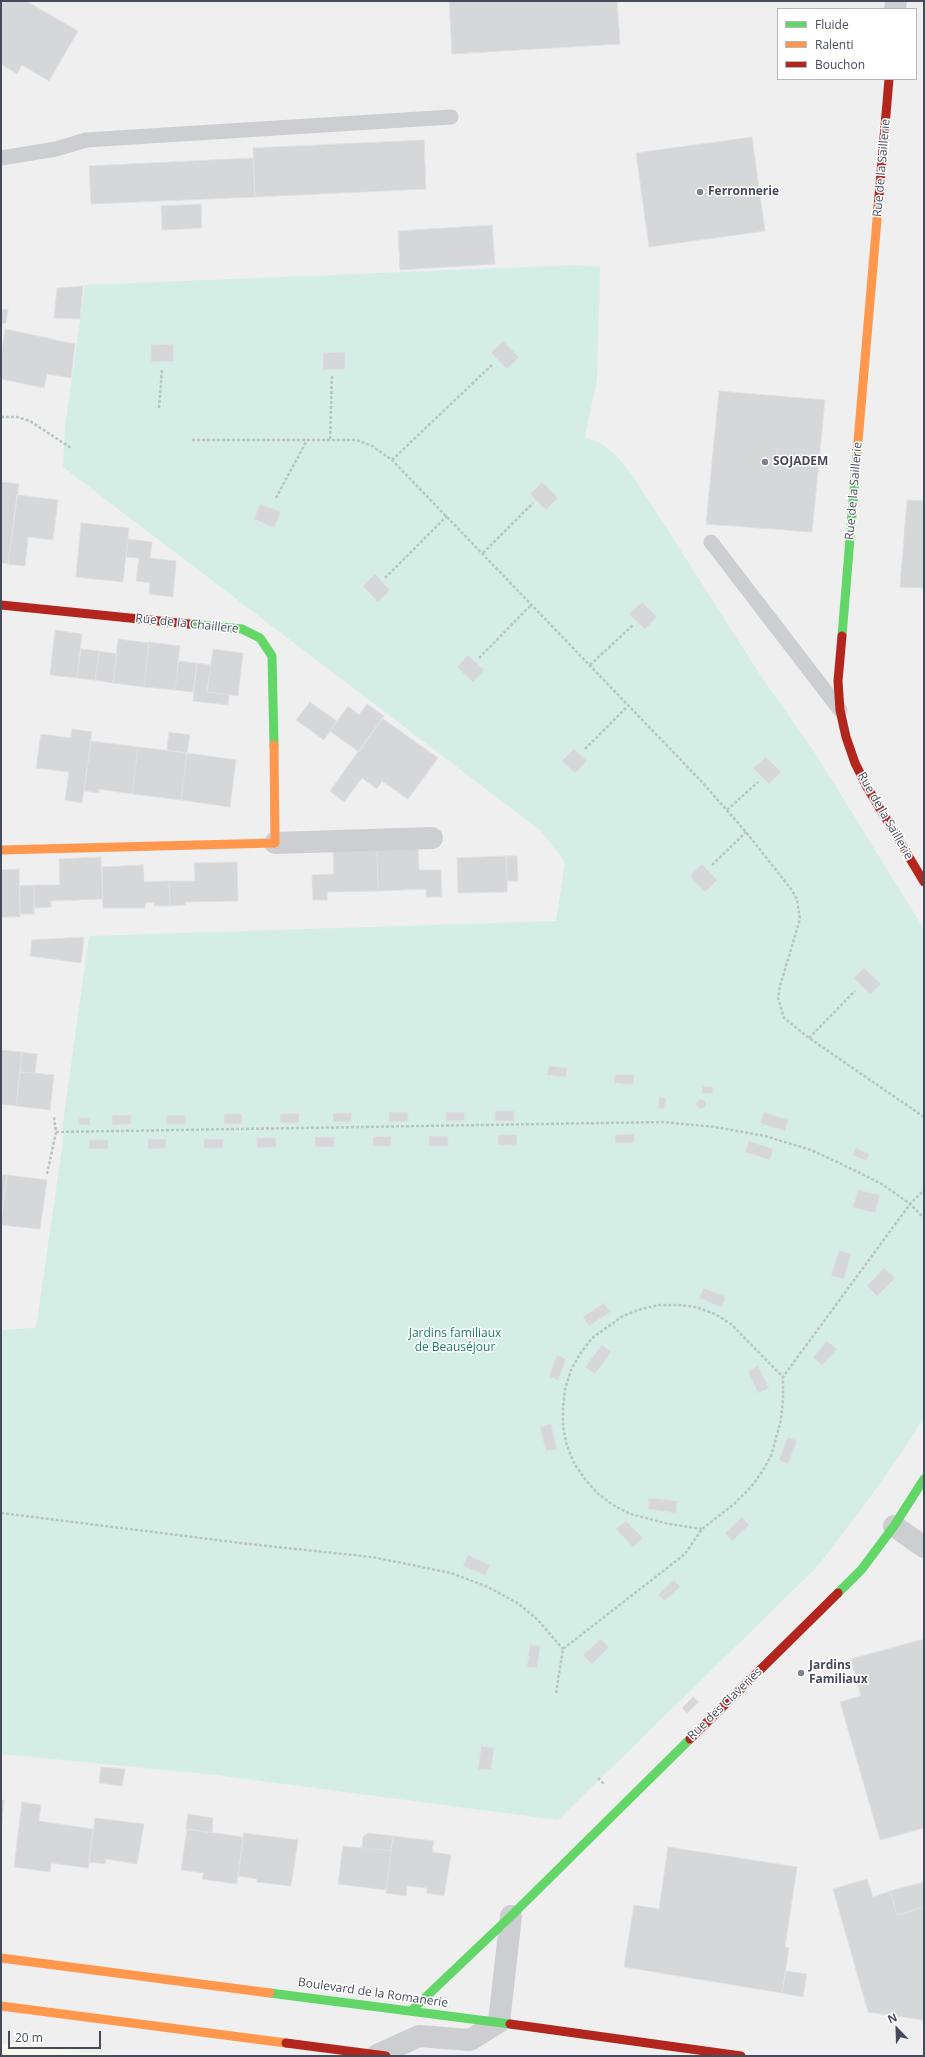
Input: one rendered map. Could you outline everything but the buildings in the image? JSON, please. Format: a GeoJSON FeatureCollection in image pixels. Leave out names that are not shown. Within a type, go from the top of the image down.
{"type":"FeatureCollection","features":[{"type":"Feature","properties":{"kind":"street","name":"Rue de la Saillerie"},"geometry":{"type":"LineString","coordinates":[[889,80],[838,681],[840,710],[848,744],[867,787],[924,882]]}},
{"type":"Feature","properties":{"kind":"street","name":"Rue de la Chaillere"},"geometry":{"type":"LineString","coordinates":[[1,605],[242,629],[260,638],[272,656],[273,668],[275,843]]}},
{"type":"Feature","properties":{"kind":"street"},"geometry":{"type":"LineString","coordinates":[[1,850],[432,838]]}},
{"type":"Feature","properties":{"kind":"street","name":"Rue des Claveries"},"geometry":{"type":"LineString","coordinates":[[411,2010],[511,1916],[862,1569],[894,1526],[924,1479]]}},
{"type":"Feature","properties":{"kind":"street"},"geometry":{"type":"LineString","coordinates":[[894,1526],[924,1547]]}},
{"type":"Feature","properties":{"kind":"street"},"geometry":{"type":"LineString","coordinates":[[1,2006],[320,2051],[381,2055],[419,2036],[470,2040],[499,2022],[511,1916]]}},
{"type":"Feature","properties":{"kind":"street","name":"Boulevard de la Romanerie"},"geometry":{"type":"LineString","coordinates":[[1,1958],[411,2010],[741,2056]]}},
{"type":"Feature","properties":{"kind":"lane"},"geometry":{"type":"LineString","coordinates":[[1,158],[56,149],[86,140],[450,117]]}},
{"type":"Feature","properties":{"kind":"lane"},"geometry":{"type":"LineString","coordinates":[[711,542],[840,710]]}},
{"type":"Feature","properties":{"kind":"path"},"geometry":{"type":"LineString","coordinates":[[392,460],[493,364]]}},
{"type":"Feature","properties":{"kind":"path"},"geometry":{"type":"LineString","coordinates":[[159,408],[162,368]]}},
{"type":"Feature","properties":{"kind":"path"},"geometry":{"type":"LineString","coordinates":[[330,439],[332,374]]}},
{"type":"Feature","properties":{"kind":"path"},"geometry":{"type":"LineString","coordinates":[[1,417],[16,417],[30,421],[70,448]]}},
{"type":"Feature","properties":{"kind":"path"},"geometry":{"type":"LineString","coordinates":[[192,440],[357,440],[386,454],[629,705],[727,810],[746,832],[797,899],[800,919],[780,986],[778,998],[784,1018],[809,1038],[924,1117]]}},
{"type":"Feature","properties":{"kind":"path"},"geometry":{"type":"LineString","coordinates":[[276,498],[307,440]]}},
{"type":"Feature","properties":{"kind":"path"},"geometry":{"type":"LineString","coordinates":[[483,553],[533,503]]}},
{"type":"Feature","properties":{"kind":"path"},"geometry":{"type":"LineString","coordinates":[[385,578],[447,516]]}},
{"type":"Feature","properties":{"kind":"path"},"geometry":{"type":"LineString","coordinates":[[479,658],[532,604]]}},
{"type":"Feature","properties":{"kind":"path"},"geometry":{"type":"LineString","coordinates":[[590,665],[633,624]]}},
{"type":"Feature","properties":{"kind":"path"},"geometry":{"type":"LineString","coordinates":[[585,749],[629,705]]}},
{"type":"Feature","properties":{"kind":"path"},"geometry":{"type":"LineString","coordinates":[[727,810],[758,782]]}},
{"type":"Feature","properties":{"kind":"path"},"geometry":{"type":"LineString","coordinates":[[712,865],[746,832]]}},
{"type":"Feature","properties":{"kind":"path"},"geometry":{"type":"LineString","coordinates":[[809,1038],[855,991]]}},
{"type":"Feature","properties":{"kind":"path"},"geometry":{"type":"LineString","coordinates":[[47,1174],[56,1132],[54,1117]]}},
{"type":"Feature","properties":{"kind":"path"},"geometry":{"type":"LineString","coordinates":[[56,1132],[664,1122],[715,1127],[765,1136],[835,1160],[882,1184],[910,1204],[924,1218]]}},
{"type":"Feature","properties":{"kind":"path"},"geometry":{"type":"LineString","coordinates":[[556,1693],[563,1649],[685,1554],[702,1529],[734,1504],[751,1487],[770,1456],[781,1420],[784,1399],[783,1377],[910,1204],[924,1190]]}},
{"type":"Feature","properties":{"kind":"path"},"geometry":{"type":"LineString","coordinates":[[702,1529],[669,1524],[630,1514],[597,1494],[574,1463],[567,1446],[563,1427],[562,1408],[565,1389],[571,1370],[580,1354],[592,1338],[623,1316],[647,1308],[679,1305],[696,1307],[731,1324],[783,1377]]}},
{"type":"Feature","properties":{"kind":"path"},"geometry":{"type":"LineString","coordinates":[[1,1513],[250,1544],[372,1557],[451,1573],[488,1587],[519,1604],[538,1620],[563,1649]]}},
{"type":"Feature","properties":{"kind":"path"},"geometry":{"type":"LineString","coordinates":[[598,1778],[604,1784]]}},
{"type":"Feature","properties":{"kind":"shaded area"},"geometry":{"type":"Polygon","coordinates":[[[1,2043],[122,2056],[1,2056],[1,2043]]]}},
{"type":"Feature","properties":{"kind":"green space","name":"Jardins familiaux de Beauséjour"},"geometry":{"type":"Polygon","coordinates":[[[576,265],[600,267],[597,380],[585,437],[600,443],[614,453],[633,476],[759,673],[815,753],[924,929],[924,1417],[904,1449],[868,1500],[817,1567],[558,1820],[216,1775],[1,1754],[1,1330],[36,1328],[63,1140],[63,1123],[89,936],[556,921],[565,862],[541,831],[63,467],[65,428],[85,285],[576,265]]]}},
{"type":"Feature","properties":{"kind":"traffic: fast"},"geometry":{"type":"LineString","coordinates":[[842,636],[857,453]]}},
{"type":"Feature","properties":{"kind":"traffic: fast"},"geometry":{"type":"LineString","coordinates":[[189,624],[242,629],[260,638],[272,656],[274,745]]}},
{"type":"Feature","properties":{"kind":"traffic: fast"},"geometry":{"type":"LineString","coordinates":[[838,1593],[862,1569],[894,1526],[924,1479]]}},
{"type":"Feature","properties":{"kind":"traffic: fast"},"geometry":{"type":"LineString","coordinates":[[411,2011],[511,1916],[690,1739]]}},
{"type":"Feature","properties":{"kind":"traffic: fast"},"geometry":{"type":"LineString","coordinates":[[270,1993],[510,2024]]}},
{"type":"Feature","properties":{"kind":"traffic: slow"},"geometry":{"type":"LineString","coordinates":[[857,453],[878,208]]}},
{"type":"Feature","properties":{"kind":"traffic: slow"},"geometry":{"type":"LineString","coordinates":[[1,850],[275,843],[274,745]]}},
{"type":"Feature","properties":{"kind":"traffic: slow"},"geometry":{"type":"LineString","coordinates":[[1,1958],[270,1993]]}},
{"type":"Feature","properties":{"kind":"traffic: slow"},"geometry":{"type":"LineString","coordinates":[[1,2006],[286,2043]]}},
{"type":"Feature","properties":{"kind":"traffic: jam"},"geometry":{"type":"LineString","coordinates":[[878,208],[889,80]]}},
{"type":"Feature","properties":{"kind":"traffic: jam"},"geometry":{"type":"LineString","coordinates":[[1,605],[189,624]]}},
{"type":"Feature","properties":{"kind":"traffic: jam"},"geometry":{"type":"LineString","coordinates":[[842,636],[838,681],[840,710],[846,737],[855,763],[867,787],[924,882]]}},
{"type":"Feature","properties":{"kind":"traffic: jam"},"geometry":{"type":"LineString","coordinates":[[690,1739],[838,1593]]}},
{"type":"Feature","properties":{"kind":"traffic: jam"},"geometry":{"type":"LineString","coordinates":[[510,2024],[741,2056]]}},
{"type":"Feature","properties":{"kind":"traffic: jam"},"geometry":{"type":"LineString","coordinates":[[286,2043],[386,2056]]}},
{"type":"Feature","properties":{"kind":"place","name":"Ferronnerie"},"geometry":{"type":"Point","coordinates":[700,192]}},
{"type":"Feature","properties":{"kind":"place","name":"SOJADEM"},"geometry":{"type":"Point","coordinates":[765,462]}},
{"type":"Feature","properties":{"kind":"place","name":"Jardins Familiaux"},"geometry":{"type":"Point","coordinates":[801,1673]}}]}
